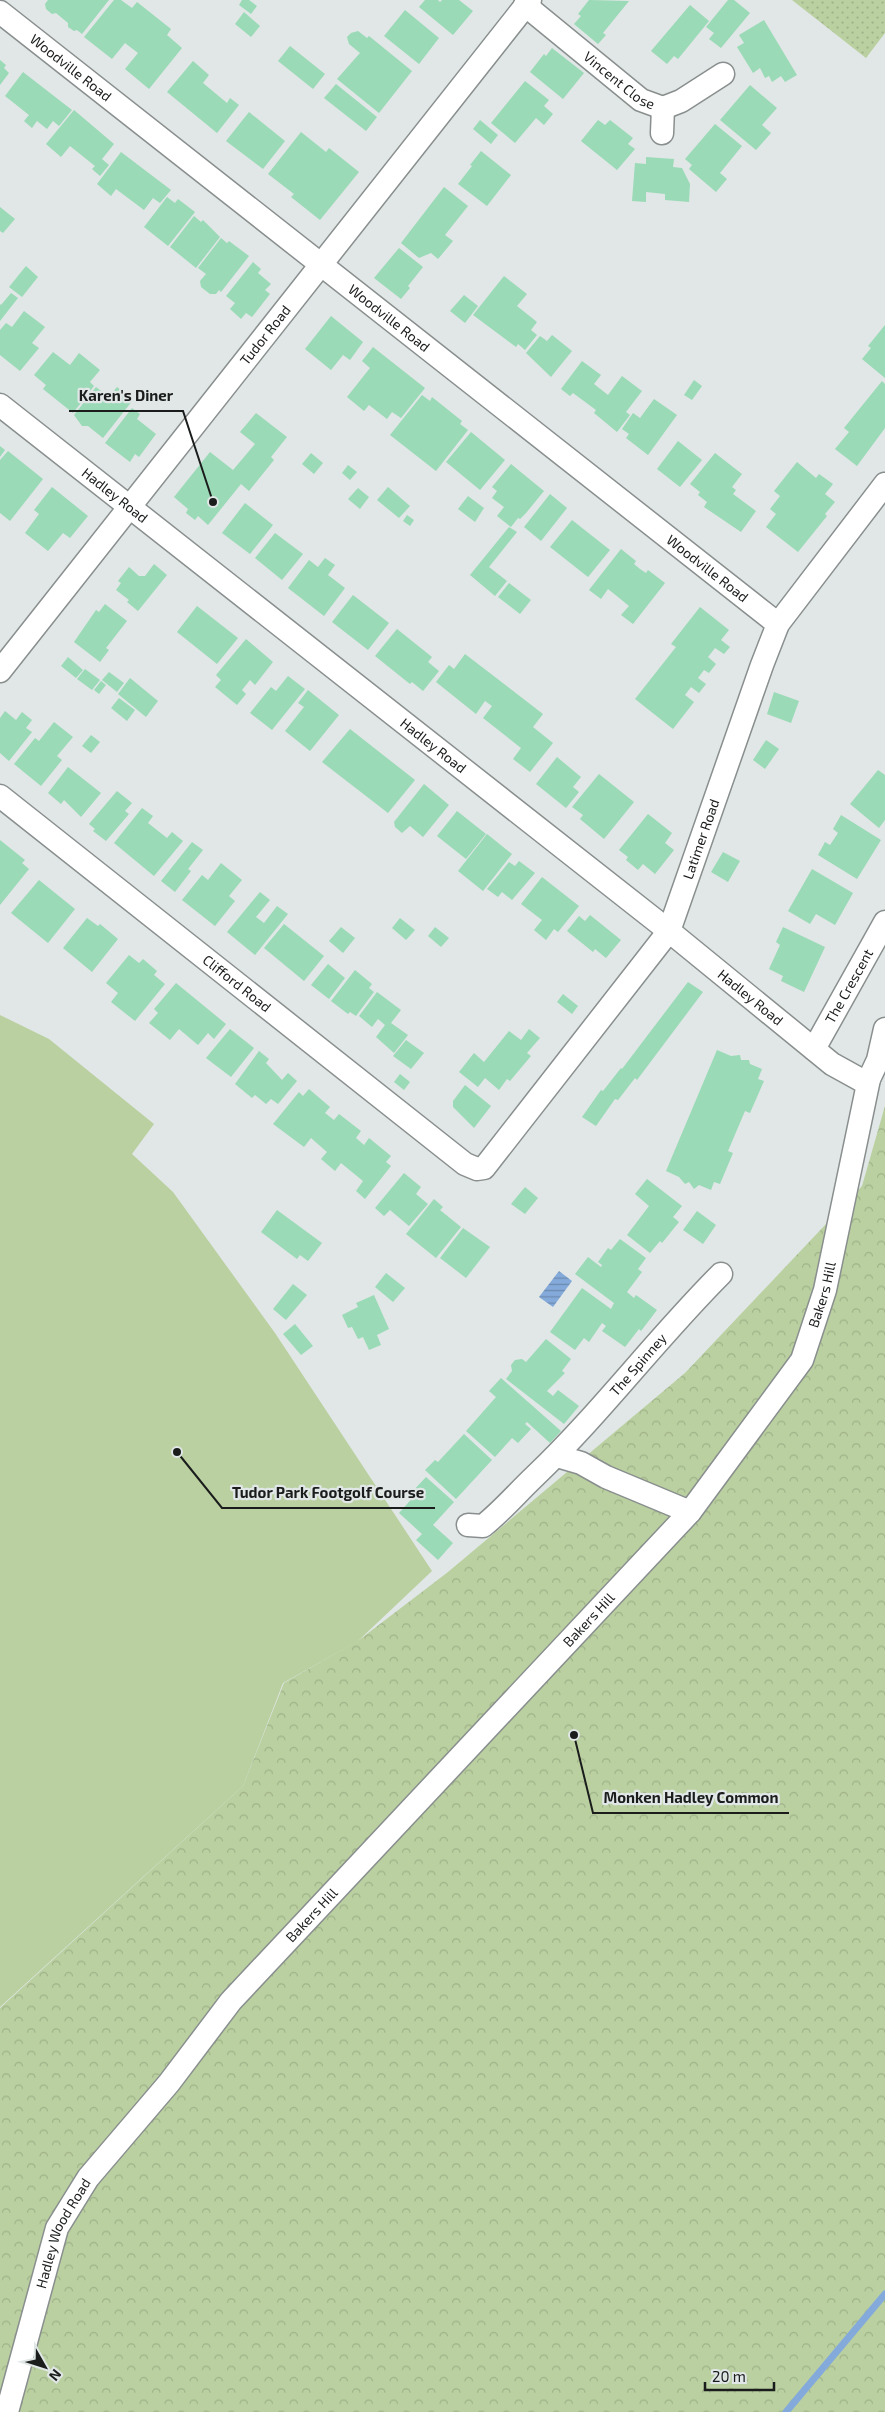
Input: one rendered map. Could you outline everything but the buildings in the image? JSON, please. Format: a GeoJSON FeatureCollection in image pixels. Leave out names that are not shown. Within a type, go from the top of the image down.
{"type":"FeatureCollection","features":[{"type":"Feature","properties":{"kind":"street","name":"Vincent Close"},"geometry":{"type":"LineString","coordinates":[[528,3],[641,100],[663,108],[682,101],[723,74]]}},
{"type":"Feature","properties":{"kind":"street","name":"Tudor Road"},"geometry":{"type":"LineString","coordinates":[[0,672],[528,3]]}},
{"type":"Feature","properties":{"kind":"street","name":"Woodville Road"},"geometry":{"type":"LineString","coordinates":[[0,12],[778,624]]}},
{"type":"Feature","properties":{"kind":"street"},"geometry":{"type":"LineString","coordinates":[[662,133],[663,108]]}},
{"type":"Feature","properties":{"kind":"street","name":"Hadley Road"},"geometry":{"type":"LineString","coordinates":[[0,405],[668,931],[832,1064],[861,1080],[869,1079]]}},
{"type":"Feature","properties":{"kind":"street","name":"Latimer Road"},"geometry":{"type":"LineString","coordinates":[[477,1169],[484,1168],[490,1162],[668,931],[778,624],[885,484]]}},
{"type":"Feature","properties":{"kind":"street","name":"Clifford Road"},"geometry":{"type":"LineString","coordinates":[[0,796],[465,1164],[477,1169]]}},
{"type":"Feature","properties":{"kind":"street","name":"The Crescent"},"geometry":{"type":"LineString","coordinates":[[814,1048],[885,922]]}},
{"type":"Feature","properties":{"kind":"street","name":"Bakers Hill"},"geometry":{"type":"LineString","coordinates":[[169,2083],[231,2001],[690,1512],[802,1360],[825,1290],[869,1079],[878,1060],[885,1029]]}},
{"type":"Feature","properties":{"kind":"street","name":"The Spinney"},"geometry":{"type":"LineString","coordinates":[[468,1525],[483,1526],[497,1515],[557,1456],[691,1304],[721,1274]]}},
{"type":"Feature","properties":{"kind":"street"},"geometry":{"type":"LineString","coordinates":[[557,1456],[581,1463],[606,1477],[690,1512]]}},
{"type":"Feature","properties":{"kind":"street","name":"Hadley Wood Road"},"geometry":{"type":"LineString","coordinates":[[7,2412],[57,2228],[88,2178],[169,2083]]}},
{"type":"Feature","properties":{"kind":"green space"},"geometry":{"type":"Polygon","coordinates":[[[792,0],[885,0],[885,33],[866,58],[792,0]]]}},
{"type":"Feature","properties":{"kind":"green space"},"geometry":{"type":"Polygon","coordinates":[[[0,1015],[49,1039],[154,1124],[132,1154],[173,1192],[275,1333],[432,1571],[358,1641],[283,1683],[243,1786],[0,2007],[0,1015]]]}},
{"type":"Feature","properties":{"kind":"green space"},"geometry":{"type":"Polygon","coordinates":[[[885,1106],[885,2412],[0,2412],[0,2008],[243,1786],[284,1683],[359,1640],[448,1572],[685,1373],[862,1186],[885,1106]]]}},
{"type":"Feature","properties":{"kind":"water"},"geometry":{"type":"Polygon","coordinates":[[[559,1271],[572,1281],[553,1307],[539,1297],[559,1271]]]}},
{"type":"Feature","properties":{"kind":"waterway"},"geometry":{"type":"LineString","coordinates":[[786,2412],[885,2294]]}},
{"type":"Feature","properties":{"kind":"place","name":"Karen's Diner"},"geometry":{"type":"Point","coordinates":[213,502]}},
{"type":"Feature","properties":{"kind":"place","name":"Tudor Park Footgolf Course"},"geometry":{"type":"Point","coordinates":[177,1452]}},
{"type":"Feature","properties":{"kind":"place","name":"Monken Hadley Common"},"geometry":{"type":"Point","coordinates":[574,1735]}}]}
